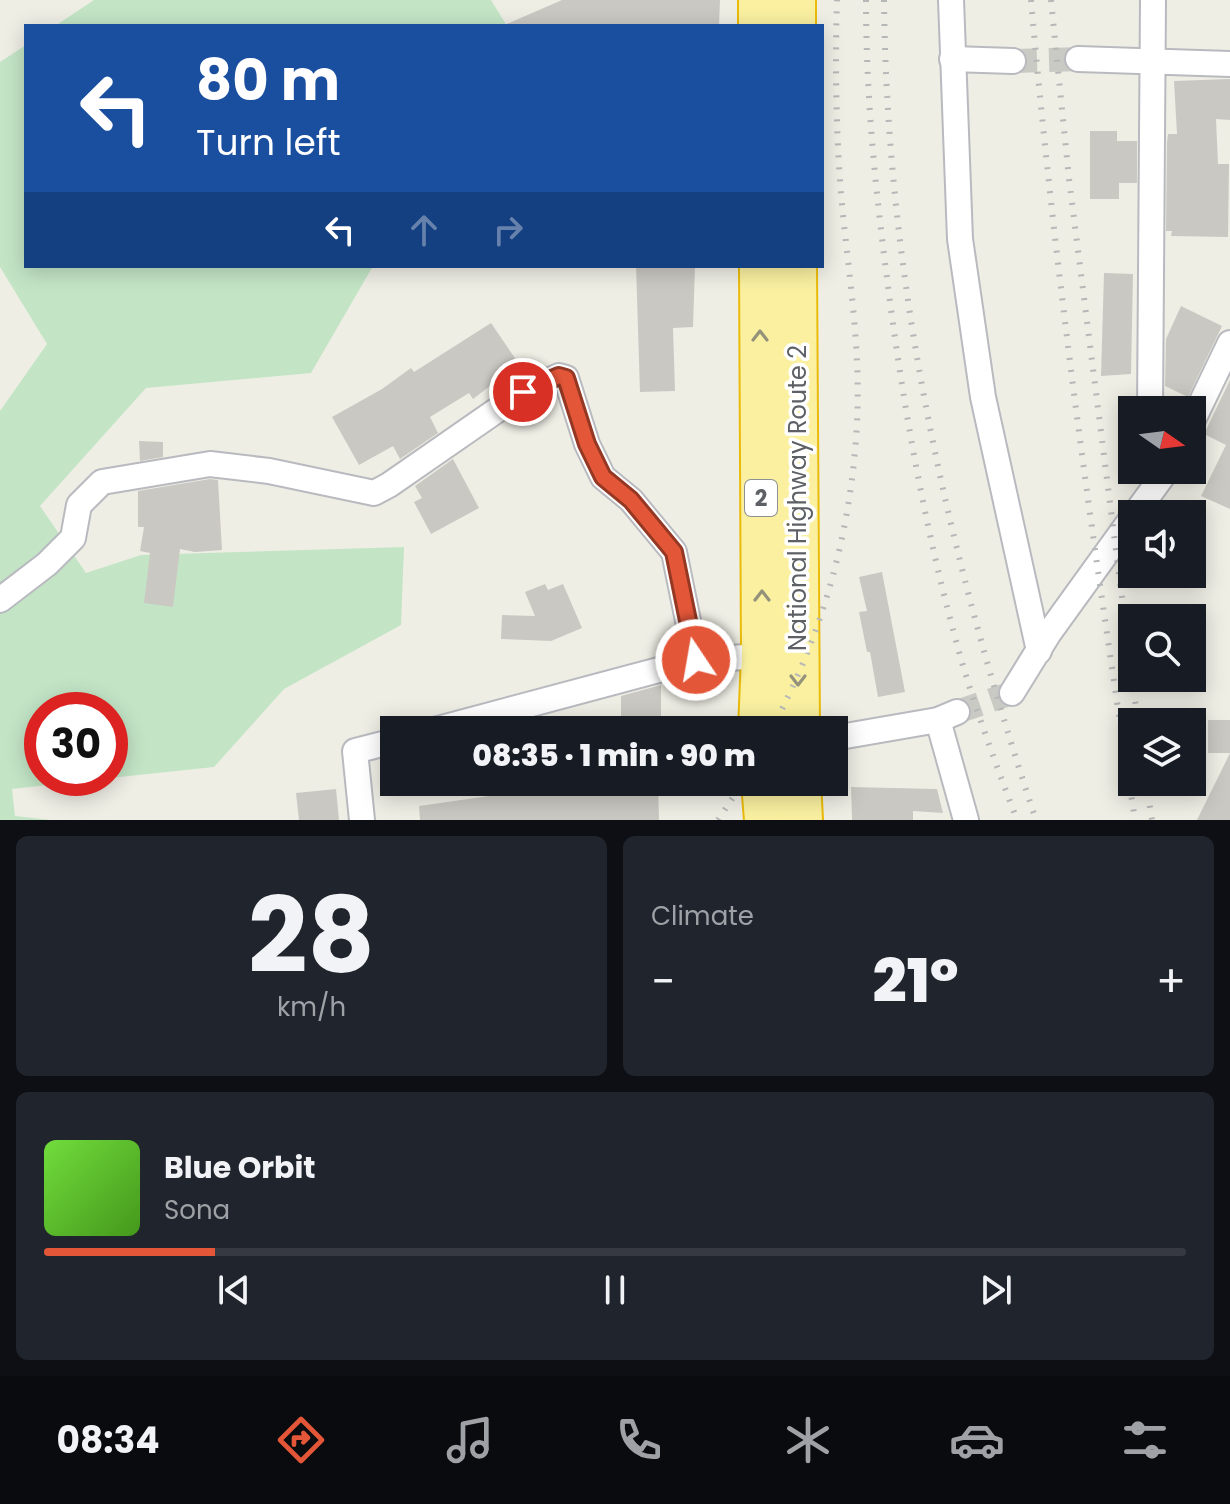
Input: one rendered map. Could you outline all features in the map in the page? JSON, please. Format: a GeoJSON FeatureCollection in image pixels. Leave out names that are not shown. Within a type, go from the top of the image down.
{"type":"FeatureCollection","features":[{"type":"Feature","properties":{"kind":"highway"},"geometry":{"type":"LineString","coordinates":[[759,0],[759,24]]}},
{"type":"Feature","properties":{"kind":"highway"},"geometry":{"type":"LineString","coordinates":[[795,0],[795,24]]}},
{"type":"Feature","properties":{"kind":"highway","name":"National Highway Route 2"},"geometry":{"type":"LineString","coordinates":[[760,268],[760,716]]}},
{"type":"Feature","properties":{"kind":"highway","name":"National Highway Route 2"},"geometry":{"type":"LineString","coordinates":[[796,268],[799,716]]}},
{"type":"Feature","properties":{"kind":"highway"},"geometry":{"type":"LineString","coordinates":[[763,796],[765,820]]}},
{"type":"Feature","properties":{"kind":"highway"},"geometry":{"type":"LineString","coordinates":[[801,796],[802,820]]}},
{"type":"Feature","properties":{"kind":"street"},"geometry":{"type":"LineString","coordinates":[[951,0],[960,239],[983,397],[1039,651]]}},
{"type":"Feature","properties":{"kind":"street"},"geometry":{"type":"LineString","coordinates":[[1150,396],[1153,0]]}},
{"type":"Feature","properties":{"kind":"street"},"geometry":{"type":"LineString","coordinates":[[952,59],[1013,61]]}},
{"type":"Feature","properties":{"kind":"street"},"geometry":{"type":"LineString","coordinates":[[1078,59],[1230,64]]}},
{"type":"Feature","properties":{"kind":"street"},"geometry":{"type":"LineString","coordinates":[[1205,396],[1230,343]]}},
{"type":"Feature","properties":{"kind":"street"},"geometry":{"type":"LineString","coordinates":[[0,600],[47,564],[73,538],[79,505],[102,482],[210,464],[269,471],[374,493],[523,392],[559,376],[566,378],[587,444],[603,477],[631,500],[674,552],[696,660]]}},
{"type":"Feature","properties":{"kind":"street"},"geometry":{"type":"LineString","coordinates":[[1012,693],[1118,538]]}},
{"type":"Feature","properties":{"kind":"street"},"geometry":{"type":"LineString","coordinates":[[486,716],[696,660],[762,656]]}},
{"type":"Feature","properties":{"kind":"street"},"geometry":{"type":"LineString","coordinates":[[848,735],[948,716],[966,820]]}},
{"type":"Feature","properties":{"kind":"street"},"geometry":{"type":"LineString","coordinates":[[362,820],[355,751],[380,745]]}},
{"type":"Feature","properties":{"kind":"green space"},"geometry":{"type":"Polygon","coordinates":[[[94,0],[491,0],[506,24],[58,24],[94,0]]]}},
{"type":"Feature","properties":{"kind":"green space"},"geometry":{"type":"Polygon","coordinates":[[[24,46],[24,268],[372,268],[311,373],[146,388],[40,506],[86,573],[141,555],[404,547],[401,625],[284,689],[214,767],[128,776],[128,692],[24,692],[24,788],[12,789],[15,816],[51,820],[0,820],[0,411],[47,344],[0,267],[0,62],[24,46]]]}},
{"type":"Feature","properties":{"kind":"building"},"geometry":{"type":"Polygon","coordinates":[[[562,0],[720,0],[719,24],[507,24],[562,0]]]}},
{"type":"Feature","properties":{"kind":"building"},"geometry":{"type":"Polygon","coordinates":[[[1230,79],[1230,120],[1216,119],[1218,164],[1229,164],[1228,237],[1171,236],[1172,231],[1166,231],[1167,142],[1168,134],[1177,134],[1174,81],[1230,79]]]}},
{"type":"Feature","properties":{"kind":"building"},"geometry":{"type":"Polygon","coordinates":[[[1090,131],[1117,131],[1117,141],[1137,141],[1137,183],[1119,183],[1119,199],[1090,199],[1090,131]]]}},
{"type":"Feature","properties":{"kind":"building"},"geometry":{"type":"Polygon","coordinates":[[[636,268],[695,268],[693,327],[673,328],[675,391],[640,392],[636,268]]]}},
{"type":"Feature","properties":{"kind":"building"},"geometry":{"type":"Polygon","coordinates":[[[1104,273],[1133,274],[1131,374],[1101,376],[1104,273]]]}},
{"type":"Feature","properties":{"kind":"building"},"geometry":{"type":"Polygon","coordinates":[[[1181,306],[1222,326],[1188,396],[1165,386],[1166,339],[1181,306]]]}},
{"type":"Feature","properties":{"kind":"building"},"geometry":{"type":"Polygon","coordinates":[[[491,323],[519,364],[473,399],[469,393],[430,417],[438,433],[400,459],[393,446],[359,465],[332,417],[382,389],[411,368],[414,372],[491,323]]]}},
{"type":"Feature","properties":{"kind":"building"},"geometry":{"type":"Polygon","coordinates":[[[1230,380],[1230,509],[1201,496],[1226,445],[1206,435],[1230,380]]]}},
{"type":"Feature","properties":{"kind":"building"},"geometry":{"type":"Polygon","coordinates":[[[139,441],[163,442],[163,457],[140,461],[139,441]]]}},
{"type":"Feature","properties":{"kind":"building"},"geometry":{"type":"Polygon","coordinates":[[[453,459],[479,508],[431,534],[414,502],[422,498],[415,486],[453,459]]]}},
{"type":"Feature","properties":{"kind":"building"},"geometry":{"type":"Polygon","coordinates":[[[218,480],[222,550],[195,552],[180,549],[173,607],[144,603],[150,553],[140,551],[144,527],[138,527],[138,491],[218,480]]]}},
{"type":"Feature","properties":{"kind":"building"},"geometry":{"type":"Polygon","coordinates":[[[882,572],[905,692],[878,697],[859,612],[867,611],[859,577],[882,572]]]}},
{"type":"Feature","properties":{"kind":"building"},"geometry":{"type":"Polygon","coordinates":[[[545,584],[548,590],[563,584],[582,628],[551,641],[501,639],[502,615],[535,616],[525,592],[545,584]]]}},
{"type":"Feature","properties":{"kind":"building"},"geometry":{"type":"Polygon","coordinates":[[[661,685],[661,716],[621,716],[621,696],[661,685]]]}},
{"type":"Feature","properties":{"kind":"building"},"geometry":{"type":"Polygon","coordinates":[[[1208,720],[1230,720],[1230,753],[1208,753],[1208,720]]]}},
{"type":"Feature","properties":{"kind":"building"},"geometry":{"type":"Polygon","coordinates":[[[1230,753],[1230,820],[1197,820],[1230,753]]]}},
{"type":"Feature","properties":{"kind":"building"},"geometry":{"type":"Polygon","coordinates":[[[851,787],[937,789],[943,813],[913,811],[913,820],[852,820],[851,787]]]}},
{"type":"Feature","properties":{"kind":"building"},"geometry":{"type":"Polygon","coordinates":[[[336,789],[339,820],[299,820],[296,793],[336,789]]]}},
{"type":"Feature","properties":{"kind":"building"},"geometry":{"type":"Polygon","coordinates":[[[490,796],[658,796],[659,820],[420,820],[419,806],[490,796]]]}},
{"type":"Feature","properties":{"kind":"tunnel"},"geometry":{"type":"LineString","coordinates":[[1013,61],[1078,59]]}},
{"type":"Feature","properties":{"kind":"tunnel"},"geometry":{"type":"LineString","coordinates":[[957,712],[1012,693]]}},
{"type":"Feature","properties":{"kind":"railway"},"geometry":{"type":"LineString","coordinates":[[778,716],[806,657],[831,582],[854,464],[857,366],[839,170],[837,0]]}},
{"type":"Feature","properties":{"kind":"railway"},"geometry":{"type":"LineString","coordinates":[[866,0],[869,105],[879,209],[908,423],[937,565],[961,659],[1017,820]]}},
{"type":"Feature","properties":{"kind":"railway"},"geometry":{"type":"LineString","coordinates":[[884,0],[896,210],[928,416],[975,619],[1036,820]]}},
{"type":"Feature","properties":{"kind":"railway"},"geometry":{"type":"LineString","coordinates":[[1031,0],[1051,205],[1076,411],[1135,820]]}},
{"type":"Feature","properties":{"kind":"railway"},"geometry":{"type":"LineString","coordinates":[[1051,0],[1069,179],[1123,604]]}},
{"type":"Feature","properties":{"kind":"railway"},"geometry":{"type":"LineString","coordinates":[[1134,692],[1136,708]]}},
{"type":"Feature","properties":{"kind":"railway"},"geometry":{"type":"LineString","coordinates":[[718,820],[734,796]]}},
{"type":"Feature","properties":{"kind":"railway"},"geometry":{"type":"LineString","coordinates":[[1148,796],[1152,820]]}},
{"type":"Feature","properties":{"kind":"route"},"geometry":{"type":"LineString","coordinates":[[523,392],[559,376],[566,378],[587,444],[603,477],[631,500],[674,552],[696,660]]}}]}
